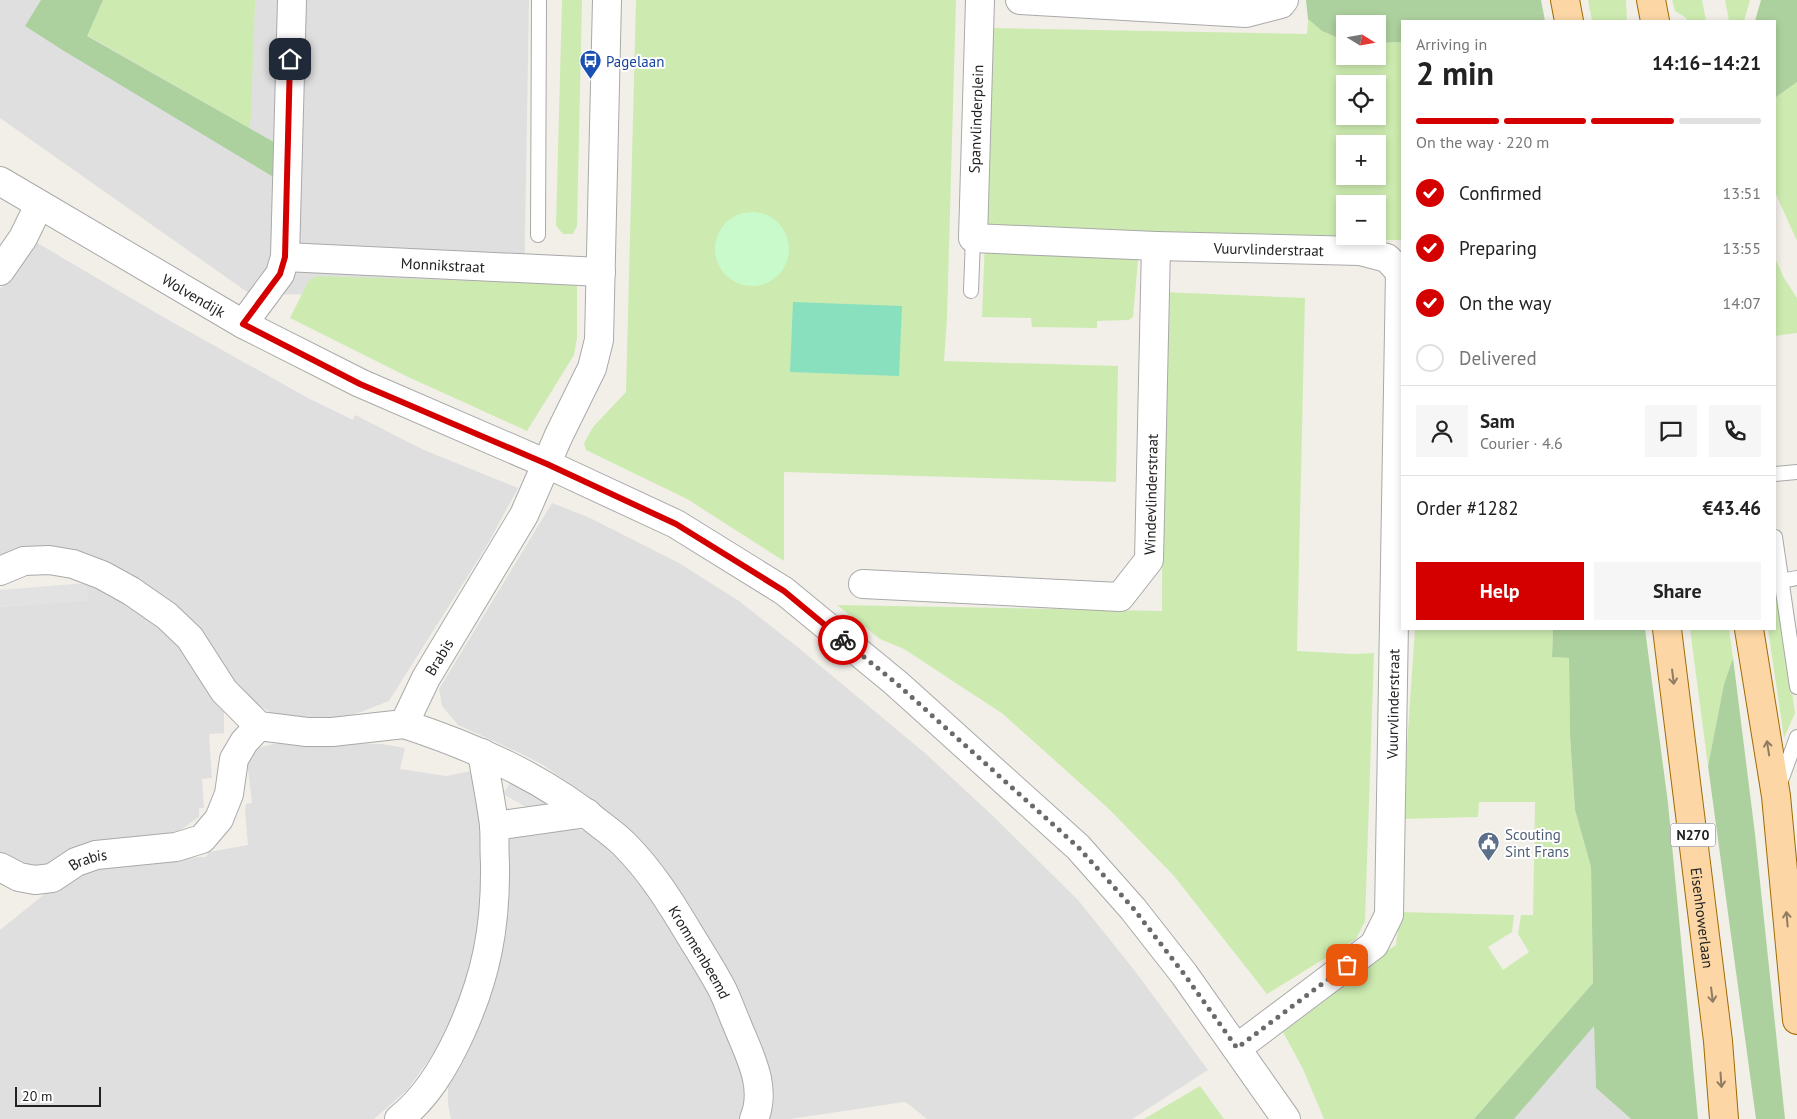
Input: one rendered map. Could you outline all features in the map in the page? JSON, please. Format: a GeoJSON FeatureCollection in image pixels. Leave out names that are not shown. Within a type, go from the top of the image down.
{"type":"FeatureCollection","features":[{"type":"Feature","properties":{"kind":"main road"},"geometry":{"type":"LineString","coordinates":[[1565,0],[1569,20]]}},
{"type":"Feature","properties":{"kind":"main road"},"geometry":{"type":"LineString","coordinates":[[1651,0],[1655,20]]}},
{"type":"Feature","properties":{"kind":"main road","name":"Eisenhowerlaan"},"geometry":{"type":"LineString","coordinates":[[1667,630],[1718,1042],[1724,1119]]}},
{"type":"Feature","properties":{"kind":"main road"},"geometry":{"type":"LineString","coordinates":[[1749,630],[1776,796],[1797,1020]]}},
{"type":"Feature","properties":{"kind":"street"},"geometry":{"type":"LineString","coordinates":[[243,324],[280,274],[285,257],[292,0]]}},
{"type":"Feature","properties":{"kind":"street"},"geometry":{"type":"LineString","coordinates":[[547,464],[559,434],[592,368],[599,340],[607,0]]}},
{"type":"Feature","properties":{"kind":"street","name":"Spanvlinderplein"},"geometry":{"type":"LineString","coordinates":[[973,238],[980,0]]}},
{"type":"Feature","properties":{"kind":"street"},"geometry":{"type":"LineString","coordinates":[[1020,0],[1246,13],[1281,4],[1284,0]]}},
{"type":"Feature","properties":{"kind":"street","name":"Wolvendijk"},"geometry":{"type":"LineString","coordinates":[[0,181],[243,324],[360,384],[547,464],[676,524],[784,591],[896,683],[1078,847],[1139,916],[1184,974],[1286,1119]]}},
{"type":"Feature","properties":{"kind":"street"},"geometry":{"type":"LineString","coordinates":[[0,271],[23,238],[39,205]]}},
{"type":"Feature","properties":{"kind":"street","name":"Vuurvlinderstraat"},"geometry":{"type":"LineString","coordinates":[[973,238],[1156,246],[1360,251],[1387,258],[1400,272],[1389,915],[1374,945],[1237,1048]]}},
{"type":"Feature","properties":{"kind":"street","name":"Windevlinderstraat"},"geometry":{"type":"LineString","coordinates":[[863,584],[1120,597],[1149,560],[1156,246]]}},
{"type":"Feature","properties":{"kind":"street","name":"Monnikstraat"},"geometry":{"type":"LineString","coordinates":[[285,257],[600,272]]}},
{"type":"Feature","properties":{"kind":"street","name":"Brabis"},"geometry":{"type":"LineString","coordinates":[[404,724],[426,678],[524,515],[547,464]]}},
{"type":"Feature","properties":{"kind":"street"},"geometry":{"type":"LineString","coordinates":[[0,571],[24,561],[49,560],[73,564],[102,574],[132,591],[167,616],[190,638],[224,691],[259,726],[307,732],[332,732],[404,724]]}},
{"type":"Feature","properties":{"kind":"street","name":"Krommenbeemd"},"geometry":{"type":"LineString","coordinates":[[404,724],[438,735],[482,753],[555,792],[587,813],[624,843],[649,871],[668,897],[722,988],[753,1064],[760,1088],[759,1108],[754,1119]]}},
{"type":"Feature","properties":{"kind":"street","name":"Brabis"},"geometry":{"type":"LineString","coordinates":[[0,867],[19,877],[35,880],[52,878],[76,862],[96,855],[176,846],[202,839],[219,819],[229,794],[234,759],[244,742],[259,726]]}},
{"type":"Feature","properties":{"kind":"street"},"geometry":{"type":"LineString","coordinates":[[414,1115],[453,1050],[471,1010],[485,968],[492,931],[495,895],[494,826],[482,753]]}},
{"type":"Feature","properties":{"kind":"street"},"geometry":{"type":"LineString","coordinates":[[494,826],[587,813]]}},
{"type":"Feature","properties":{"kind":"lane"},"geometry":{"type":"LineString","coordinates":[[538,235],[539,0]]}},
{"type":"Feature","properties":{"kind":"lane"},"geometry":{"type":"LineString","coordinates":[[971,291],[973,238]]}},
{"type":"Feature","properties":{"kind":"lane"},"geometry":{"type":"LineString","coordinates":[[1776,474],[1797,472]]}},
{"type":"Feature","properties":{"kind":"lane"},"geometry":{"type":"LineString","coordinates":[[1776,544],[1797,681]]}},
{"type":"Feature","properties":{"kind":"lane"},"geometry":{"type":"LineString","coordinates":[[1781,581],[1797,578]]}},
{"type":"Feature","properties":{"kind":"lane"},"geometry":{"type":"LineString","coordinates":[[1776,796],[1797,737]]}},
{"type":"Feature","properties":{"kind":"shaded area"},"geometry":{"type":"Polygon","coordinates":[[[0,0],[529,0],[524,297],[250,294],[0,118],[0,0]]]}},
{"type":"Feature","properties":{"kind":"shaded area"},"geometry":{"type":"Polygon","coordinates":[[[34,241],[158,314],[308,398],[353,420],[355,415],[424,450],[518,488],[486,547],[389,701],[330,721],[280,717],[245,698],[155,595],[0,558],[0,289],[15,274],[34,241]]]}},
{"type":"Feature","properties":{"kind":"shaded area"},"geometry":{"type":"Polygon","coordinates":[[[552,503],[590,518],[679,563],[739,601],[926,754],[993,816],[1078,900],[1135,971],[1208,1070],[1132,1119],[927,1119],[904,1102],[790,1119],[768,1119],[773,1107],[774,1096],[771,1083],[733,986],[691,907],[660,865],[618,822],[584,793],[543,765],[458,725],[442,706],[439,689],[552,503]]]}},
{"type":"Feature","properties":{"kind":"shaded area"},"geometry":{"type":"Polygon","coordinates":[[[87,583],[104,587],[163,622],[219,700],[224,711],[224,733],[209,734],[212,778],[202,779],[204,808],[199,808],[199,817],[183,828],[171,835],[55,862],[39,869],[25,867],[0,855],[0,607],[87,600],[87,583]]]}},
{"type":"Feature","properties":{"kind":"shaded area"},"geometry":{"type":"Polygon","coordinates":[[[87,583],[88,600],[0,607],[0,590],[87,583]]]}},
{"type":"Feature","properties":{"kind":"shaded area"},"geometry":{"type":"Polygon","coordinates":[[[286,741],[382,744],[405,748],[400,769],[446,776],[471,771],[483,849],[484,931],[453,1027],[407,1090],[374,1119],[0,1119],[0,930],[57,884],[89,865],[149,859],[206,857],[209,852],[248,845],[245,811],[246,804],[252,803],[247,761],[252,753],[261,747],[286,741]]]}},
{"type":"Feature","properties":{"kind":"shaded area"},"geometry":{"type":"Polygon","coordinates":[[[514,777],[550,798],[540,815],[503,794],[514,777]]]}},
{"type":"Feature","properties":{"kind":"shaded area"},"geometry":{"type":"Polygon","coordinates":[[[566,825],[596,835],[620,854],[664,909],[720,1015],[747,1089],[743,1113],[739,1119],[451,1119],[448,1104],[450,1077],[478,1025],[494,983],[504,942],[507,910],[508,842],[513,836],[566,825]]]}},
{"type":"Feature","properties":{"kind":"shaded area"},"geometry":{"type":"Polygon","coordinates":[[[1594,1025],[1596,1088],[1631,1119],[1514,1119],[1594,1025]]]}},
{"type":"Feature","properties":{"kind":"green space"},"geometry":{"type":"Polygon","coordinates":[[[41,0],[103,0],[87,36],[286,149],[285,184],[25,26],[41,0]]]}},
{"type":"Feature","properties":{"kind":"green space"},"geometry":{"type":"Polygon","coordinates":[[[103,0],[255,0],[249,128],[87,35],[103,0]]]}},
{"type":"Feature","properties":{"kind":"green space"},"geometry":{"type":"Polygon","coordinates":[[[562,0],[582,0],[577,226],[573,234],[563,234],[556,226],[562,0]]]}},
{"type":"Feature","properties":{"kind":"green space"},"geometry":{"type":"Polygon","coordinates":[[[636,0],[956,0],[947,318],[944,361],[1118,366],[1116,482],[784,472],[784,561],[687,499],[586,450],[584,443],[593,427],[626,392],[636,0]]]}},
{"type":"Feature","properties":{"kind":"green space"},"geometry":{"type":"Polygon","coordinates":[[[1306,0],[1541,0],[1545,20],[1401,20],[1401,42],[1386,43],[1386,15],[1336,15],[1336,37],[1322,31],[1308,19],[1306,0]]]}},
{"type":"Feature","properties":{"kind":"green space"},"geometry":{"type":"Polygon","coordinates":[[[1588,0],[1626,0],[1627,20],[1592,20],[1588,0]]]}},
{"type":"Feature","properties":{"kind":"green space"},"geometry":{"type":"Polygon","coordinates":[[[1672,0],[1702,0],[1706,20],[1687,20],[1675,11],[1672,0]]]}},
{"type":"Feature","properties":{"kind":"green space"},"geometry":{"type":"Polygon","coordinates":[[[1725,0],[1750,0],[1744,20],[1729,20],[1725,0]]]}},
{"type":"Feature","properties":{"kind":"green space"},"geometry":{"type":"Polygon","coordinates":[[[1761,0],[1797,0],[1797,82],[1776,97],[1776,20],[1755,20],[1761,0]]]}},
{"type":"Feature","properties":{"kind":"green space"},"geometry":{"type":"Polygon","coordinates":[[[1308,19],[1322,31],[1336,37],[1336,65],[1386,65],[1386,43],[1401,42],[1401,240],[1386,240],[1386,195],[1336,195],[1336,239],[1140,238],[1133,317],[1129,320],[1097,321],[1097,328],[1032,327],[1031,318],[982,317],[993,28],[1307,34],[1308,19]]]}},
{"type":"Feature","properties":{"kind":"green space"},"geometry":{"type":"Polygon","coordinates":[[[1797,82],[1797,241],[1776,194],[1776,97],[1797,82]]]}},
{"type":"Feature","properties":{"kind":"green space"},"geometry":{"type":"Polygon","coordinates":[[[752,212],[773,218],[783,228],[789,249],[783,270],[773,280],[752,286],[731,280],[721,270],[715,249],[721,228],[731,218],[752,212]]]}},
{"type":"Feature","properties":{"kind":"green space"},"geometry":{"type":"Polygon","coordinates":[[[1776,260],[1784,278],[1797,298],[1797,333],[1776,336],[1776,260]]]}},
{"type":"Feature","properties":{"kind":"green space"},"geometry":{"type":"Polygon","coordinates":[[[318,276],[577,284],[577,338],[574,355],[527,431],[406,376],[290,318],[309,280],[318,276]]]}},
{"type":"Feature","properties":{"kind":"green space"},"geometry":{"type":"Polygon","coordinates":[[[1163,292],[1305,298],[1297,651],[1353,654],[1374,653],[1365,921],[1356,939],[1267,994],[1174,876],[1109,809],[1003,714],[904,649],[880,639],[837,605],[1162,611],[1163,292]]]}},
{"type":"Feature","properties":{"kind":"green space"},"geometry":{"type":"Polygon","coordinates":[[[793,302],[902,306],[899,376],[790,372],[793,302]]]}},
{"type":"Feature","properties":{"kind":"green space"},"geometry":{"type":"Polygon","coordinates":[[[1776,575],[1795,713],[1784,738],[1768,630],[1776,630],[1776,575]]]}},
{"type":"Feature","properties":{"kind":"green space"},"geometry":{"type":"Polygon","coordinates":[[[1415,630],[1553,630],[1552,657],[1569,658],[1570,736],[1575,810],[1591,867],[1593,983],[1474,1119],[1324,1119],[1303,1069],[1283,1032],[1326,1000],[1340,981],[1396,945],[1400,912],[1514,915],[1512,932],[1488,947],[1503,970],[1529,952],[1518,934],[1521,915],[1533,915],[1535,802],[1479,802],[1478,817],[1402,819],[1415,630]]]}},
{"type":"Feature","properties":{"kind":"green space"},"geometry":{"type":"Polygon","coordinates":[[[1553,630],[1645,630],[1668,803],[1698,1119],[1631,1119],[1596,1088],[1594,1026],[1514,1119],[1474,1119],[1593,983],[1591,867],[1575,810],[1570,736],[1569,658],[1552,657],[1553,630]]]}},
{"type":"Feature","properties":{"kind":"green space"},"geometry":{"type":"Polygon","coordinates":[[[1690,630],[1729,630],[1733,658],[1724,684],[1708,766],[1690,630]]]}},
{"type":"Feature","properties":{"kind":"green space"},"geometry":{"type":"Polygon","coordinates":[[[1733,658],[1755,834],[1785,1119],[1756,1119],[1708,766],[1724,684],[1733,658]]]}},
{"type":"Feature","properties":{"kind":"green space"},"geometry":{"type":"Polygon","coordinates":[[[1200,1086],[1224,1119],[1144,1119],[1200,1086]]]}},
{"type":"Feature","properties":{"kind":"way so far"},"geometry":{"type":"LineString","coordinates":[[843,640],[896,683],[1078,847],[1133,908],[1184,974],[1237,1048],[1347,965]]}},
{"type":"Feature","properties":{"kind":"place","name":"Pagelaan"},"geometry":{"type":"Point","coordinates":[590,80]}},
{"type":"Feature","properties":{"kind":"place","name":"Scouting Sint Frans"},"geometry":{"type":"Point","coordinates":[1489,862]}},
{"type":"Feature","properties":{"kind":"route"},"geometry":{"type":"LineString","coordinates":[[290,59],[285,257],[280,274],[243,324],[360,384],[547,464],[676,524],[784,591],[843,640]]}}]}
